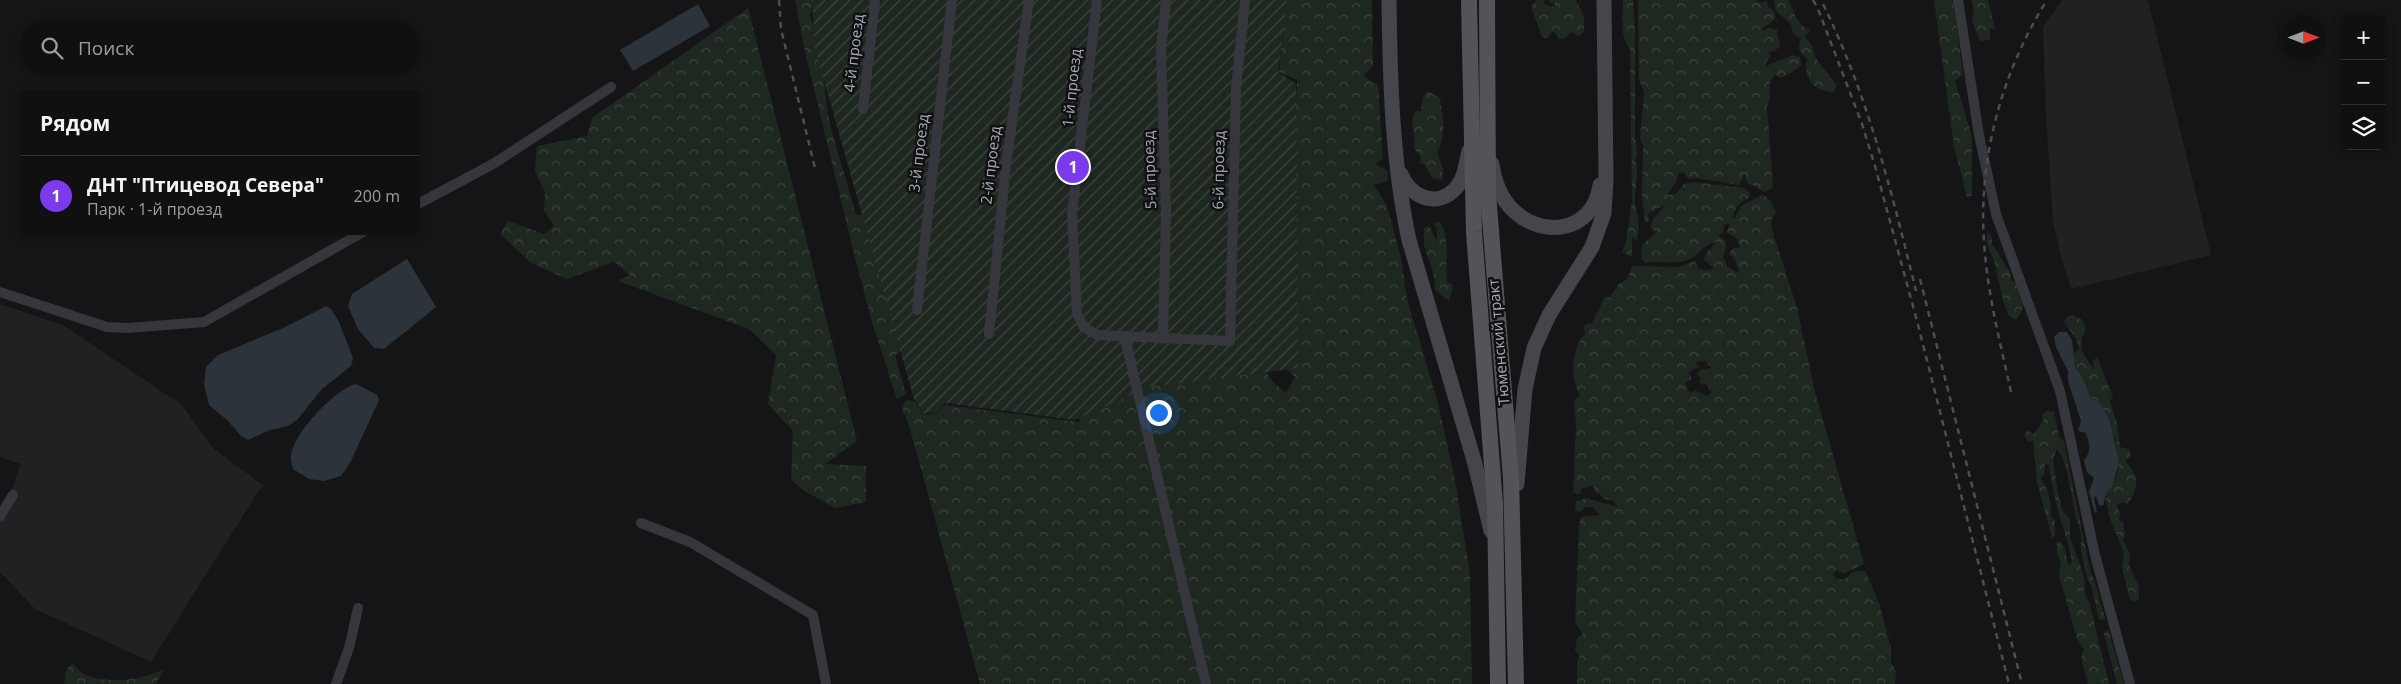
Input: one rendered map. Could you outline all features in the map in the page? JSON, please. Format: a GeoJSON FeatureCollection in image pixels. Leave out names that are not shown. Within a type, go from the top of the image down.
{"type":"FeatureCollection","features":[{"type":"Feature","properties":{"kind":"main road"},"geometry":{"type":"LineString","coordinates":[[1389,0],[1394,149],[1409,240],[1484,499],[1497,561]]}},
{"type":"Feature","properties":{"kind":"main road","name":"Тюменский тракт"},"geometry":{"type":"LineString","coordinates":[[1469,0],[1474,232],[1493,469],[1497,561],[1498,684]]}},
{"type":"Feature","properties":{"kind":"main road","name":"Тюменский тракт"},"geometry":{"type":"LineString","coordinates":[[1487,0],[1488,140],[1492,265],[1509,449],[1514,548],[1516,684]]}},
{"type":"Feature","properties":{"kind":"main road"},"geometry":{"type":"LineString","coordinates":[[1514,548],[1520,435],[1529,366],[1540,333],[1597,236],[1606,198],[1604,0]]}},
{"type":"Feature","properties":{"kind":"main road"},"geometry":{"type":"LineString","coordinates":[[1394,149],[1399,171],[1409,190],[1425,199],[1435,199],[1449,193],[1461,179],[1471,140]]}},
{"type":"Feature","properties":{"kind":"main road"},"geometry":{"type":"LineString","coordinates":[[1488,140],[1497,185],[1506,202],[1528,221],[1553,229],[1570,226],[1587,214],[1599,191],[1606,152]]}},
{"type":"Feature","properties":{"kind":"street","name":"4-й проезд"},"geometry":{"type":"LineString","coordinates":[[863,110],[876,0]]}},
{"type":"Feature","properties":{"kind":"street","name":"3-й проезд"},"geometry":{"type":"LineString","coordinates":[[917,310],[952,0]]}},
{"type":"Feature","properties":{"kind":"street","name":"2-й проезд"},"geometry":{"type":"LineString","coordinates":[[989,334],[1006,165],[1029,0]]}},
{"type":"Feature","properties":{"kind":"street","name":"1-й проезд"},"geometry":{"type":"LineString","coordinates":[[1096,0],[1072,214],[1077,314],[1084,327],[1097,335],[1125,338]]}},
{"type":"Feature","properties":{"kind":"street","name":"5-й проезд"},"geometry":{"type":"LineString","coordinates":[[1162,339],[1166,212],[1161,49],[1166,0]]}},
{"type":"Feature","properties":{"kind":"street","name":"6-й проезд"},"geometry":{"type":"LineString","coordinates":[[1162,339],[1230,342],[1236,89],[1245,0]]}},
{"type":"Feature","properties":{"kind":"street"},"geometry":{"type":"LineString","coordinates":[[1958,0],[1978,127],[1996,214],[2060,391],[2098,564],[2130,684]]}},
{"type":"Feature","properties":{"kind":"street"},"geometry":{"type":"LineString","coordinates":[[420,203],[493,164],[611,87]]}},
{"type":"Feature","properties":{"kind":"street"},"geometry":{"type":"LineString","coordinates":[[0,292],[107,327],[128,328],[198,323],[210,320],[358,235]]}},
{"type":"Feature","properties":{"kind":"street"},"geometry":{"type":"LineString","coordinates":[[1162,339],[1125,338],[1206,684]]}},
{"type":"Feature","properties":{"kind":"street"},"geometry":{"type":"LineString","coordinates":[[0,516],[13,495]]}},
{"type":"Feature","properties":{"kind":"street"},"geometry":{"type":"LineString","coordinates":[[641,523],[690,542],[813,614],[826,684]]}},
{"type":"Feature","properties":{"kind":"street"},"geometry":{"type":"LineString","coordinates":[[336,684],[349,648],[358,608]]}},
{"type":"Feature","properties":{"kind":"shaded area"},"geometry":{"type":"Polygon","coordinates":[[[2062,0],[2148,0],[2211,255],[2071,289],[2053,222],[2046,118],[2043,27],[2062,0]]]}},
{"type":"Feature","properties":{"kind":"shaded area"},"geometry":{"type":"Polygon","coordinates":[[[698,4],[710,26],[633,71],[620,50],[698,4]]]}},
{"type":"Feature","properties":{"kind":"shaded area"},"geometry":{"type":"Polygon","coordinates":[[[407,259],[436,307],[384,349],[374,348],[358,329],[348,306],[352,294],[407,259]]]}},
{"type":"Feature","properties":{"kind":"shaded area"},"geometry":{"type":"Polygon","coordinates":[[[0,304],[63,325],[182,405],[213,448],[264,486],[259,490],[151,662],[35,609],[0,572],[0,507],[12,489],[21,464],[0,457],[0,304]]]}},
{"type":"Feature","properties":{"kind":"shaded area"},"geometry":{"type":"Polygon","coordinates":[[[326,306],[331,309],[339,322],[353,358],[351,366],[322,389],[297,420],[288,426],[270,430],[248,440],[241,436],[227,420],[209,405],[204,384],[206,367],[218,355],[283,328],[326,306]]]}},
{"type":"Feature","properties":{"kind":"shaded area"},"geometry":{"type":"Polygon","coordinates":[[[2059,332],[2067,332],[2072,340],[2075,367],[2084,380],[2091,399],[2097,401],[2104,409],[2111,425],[2119,462],[2112,487],[2107,492],[2103,506],[2099,505],[2096,496],[2094,498],[2097,512],[2095,513],[2089,492],[2094,478],[2087,472],[2084,461],[2089,451],[2088,441],[2086,433],[2078,431],[2081,421],[2068,381],[2068,371],[2056,347],[2054,337],[2059,332]]]}},
{"type":"Feature","properties":{"kind":"shaded area"},"geometry":{"type":"Polygon","coordinates":[[[356,384],[377,395],[379,400],[351,461],[341,476],[324,481],[309,479],[293,469],[291,456],[294,445],[300,434],[327,403],[347,388],[356,384]]]}},
{"type":"Feature","properties":{"kind":"green space"},"geometry":{"type":"Polygon","coordinates":[[[795,0],[824,0],[815,3],[810,15],[823,58],[825,93],[830,125],[856,215],[875,215],[909,347],[895,355],[906,394],[897,399],[872,322],[856,262],[806,56],[795,0]]]}},
{"type":"Feature","properties":{"kind":"green space"},"geometry":{"type":"Polygon","coordinates":[[[812,0],[1287,0],[1278,72],[1296,84],[1298,368],[1148,387],[1075,420],[945,403],[937,412],[924,414],[914,399],[815,48],[812,0]]]}},
{"type":"Feature","properties":{"kind":"green space"},"geometry":{"type":"Polygon","coordinates":[[[1286,0],[1372,0],[1373,66],[1363,76],[1378,85],[1383,158],[1375,164],[1388,171],[1387,181],[1374,185],[1387,206],[1401,258],[1407,299],[1438,403],[1455,480],[1470,574],[1472,684],[980,684],[910,429],[902,408],[906,400],[914,401],[924,415],[937,413],[945,405],[1079,422],[1087,383],[1265,370],[1273,382],[1286,393],[1295,377],[1285,368],[1297,80],[1279,72],[1286,0]]]}},
{"type":"Feature","properties":{"kind":"green space"},"geometry":{"type":"Polygon","coordinates":[[[1536,0],[1545,0],[1543,4],[1554,7],[1555,3],[1549,2],[1549,0],[1575,0],[1583,14],[1584,32],[1578,36],[1572,32],[1565,38],[1558,39],[1555,32],[1552,32],[1547,38],[1542,37],[1531,7],[1536,0]]]}},
{"type":"Feature","properties":{"kind":"green space"},"geometry":{"type":"Polygon","coordinates":[[[1623,0],[1633,0],[1635,31],[1635,134],[1637,156],[1635,159],[1637,176],[1635,203],[1639,228],[1635,242],[1634,237],[1632,238],[1632,257],[1622,252],[1626,243],[1632,201],[1630,49],[1623,32],[1623,0]]]}},
{"type":"Feature","properties":{"kind":"green space"},"geometry":{"type":"Polygon","coordinates":[[[1638,0],[1756,0],[1761,3],[1767,1],[1768,7],[1773,10],[1776,17],[1760,31],[1769,28],[1777,30],[1780,46],[1775,51],[1768,53],[1771,56],[1766,62],[1766,66],[1793,55],[1800,57],[1801,65],[1797,69],[1780,78],[1775,75],[1770,81],[1770,98],[1767,107],[1773,187],[1765,192],[1747,183],[1745,174],[1739,185],[1698,178],[1689,179],[1683,172],[1678,174],[1676,182],[1667,195],[1676,194],[1684,184],[1694,182],[1744,188],[1750,193],[1749,198],[1737,206],[1732,219],[1741,206],[1762,195],[1768,198],[1773,205],[1776,213],[1771,221],[1773,233],[1797,308],[1814,388],[1864,564],[1843,574],[1837,570],[1832,574],[1837,579],[1845,579],[1853,572],[1865,570],[1880,606],[1891,649],[1891,662],[1896,671],[1895,684],[1577,684],[1577,661],[1580,656],[1575,650],[1577,639],[1583,634],[1575,622],[1579,524],[1581,517],[1600,515],[1593,507],[1586,507],[1580,512],[1575,510],[1576,502],[1586,498],[1618,507],[1612,500],[1604,499],[1595,492],[1593,485],[1582,489],[1579,495],[1573,492],[1576,428],[1574,400],[1580,395],[1574,380],[1575,353],[1581,338],[1586,333],[1583,328],[1586,324],[1592,323],[1605,297],[1610,297],[1619,284],[1628,278],[1632,266],[1678,267],[1695,261],[1698,268],[1704,270],[1714,269],[1704,259],[1707,252],[1717,242],[1708,245],[1685,261],[1646,263],[1641,259],[1642,245],[1656,232],[1650,227],[1653,219],[1666,204],[1648,214],[1649,221],[1645,223],[1642,194],[1643,145],[1640,139],[1644,92],[1639,80],[1638,0]],[[1725,224],[1723,233],[1718,236],[1725,240],[1726,247],[1723,257],[1727,266],[1738,273],[1739,270],[1734,258],[1729,254],[1733,248],[1740,248],[1737,239],[1727,232],[1730,224],[1725,224]],[[1705,361],[1696,362],[1700,367],[1693,369],[1689,374],[1692,379],[1685,384],[1690,393],[1695,390],[1707,396],[1712,392],[1707,385],[1699,383],[1701,378],[1697,375],[1700,370],[1712,368],[1705,361]]]}},
{"type":"Feature","properties":{"kind":"green space"},"geometry":{"type":"Polygon","coordinates":[[[1774,0],[1789,0],[1798,21],[1810,30],[1805,37],[1811,44],[1816,58],[1837,86],[1833,92],[1820,89],[1808,78],[1807,58],[1802,54],[1799,44],[1801,38],[1793,34],[1791,24],[1775,10],[1774,0]]]}},
{"type":"Feature","properties":{"kind":"green space"},"geometry":{"type":"Polygon","coordinates":[[[1934,0],[1953,0],[1963,74],[1955,81],[1972,136],[1972,196],[1967,197],[1954,147],[1934,0]]]}},
{"type":"Feature","properties":{"kind":"green space"},"geometry":{"type":"Polygon","coordinates":[[[1972,0],[1988,0],[1995,29],[1990,29],[1990,40],[1980,41],[1972,21],[1974,11],[1972,0]]]}},
{"type":"Feature","properties":{"kind":"green space"},"geometry":{"type":"Polygon","coordinates":[[[748,8],[857,441],[825,464],[866,466],[866,502],[836,508],[806,492],[791,480],[793,431],[768,404],[776,355],[749,329],[618,281],[630,275],[614,262],[567,279],[531,263],[500,234],[508,221],[544,234],[554,226],[544,210],[545,192],[535,171],[537,146],[587,136],[592,118],[748,8]]]}},
{"type":"Feature","properties":{"kind":"green space"},"geometry":{"type":"Polygon","coordinates":[[[1427,91],[1439,97],[1442,110],[1443,132],[1437,152],[1443,169],[1442,180],[1432,178],[1425,165],[1419,163],[1421,157],[1414,149],[1413,116],[1415,111],[1421,111],[1423,97],[1427,91]]]}},
{"type":"Feature","properties":{"kind":"green space"},"geometry":{"type":"Polygon","coordinates":[[[1439,221],[1445,234],[1447,282],[1453,285],[1449,301],[1435,290],[1434,276],[1424,245],[1424,228],[1429,226],[1437,241],[1437,228],[1433,224],[1439,221]]]}},
{"type":"Feature","properties":{"kind":"green space"},"geometry":{"type":"Polygon","coordinates":[[[1988,231],[1992,237],[1992,245],[2010,271],[2011,280],[2017,283],[2021,293],[2023,307],[2016,320],[2009,316],[2004,304],[1995,262],[1988,246],[1988,231]]]}},
{"type":"Feature","properties":{"kind":"green space"},"geometry":{"type":"Polygon","coordinates":[[[2072,315],[2082,320],[2086,328],[2081,341],[2083,353],[2094,370],[2093,361],[2097,357],[2113,397],[2110,402],[2117,423],[2120,447],[2129,449],[2131,456],[2125,461],[2133,471],[2136,488],[2127,504],[2122,502],[2116,505],[2120,513],[2119,520],[2123,522],[2125,534],[2123,541],[2130,553],[2129,565],[2139,587],[2139,598],[2136,602],[2130,600],[2122,567],[2124,553],[2109,516],[2106,500],[2107,492],[2112,487],[2117,473],[2119,462],[2116,452],[2116,440],[2104,409],[2091,399],[2084,380],[2075,367],[2073,354],[2079,349],[2076,339],[2064,322],[2067,317],[2072,315]]]}},
{"type":"Feature","properties":{"kind":"green space"},"geometry":{"type":"Polygon","coordinates":[[[2046,411],[2054,412],[2059,436],[2064,442],[2090,570],[2106,619],[2099,620],[2081,552],[2081,534],[2075,514],[2068,475],[2063,459],[2057,449],[2053,459],[2062,510],[2070,519],[2070,538],[2085,582],[2084,591],[2090,605],[2109,684],[2088,684],[2081,658],[2084,650],[2077,638],[2059,576],[2061,564],[2057,553],[2057,542],[2061,541],[2065,549],[2068,565],[2072,562],[2052,485],[2049,465],[2045,464],[2044,475],[2040,478],[2047,491],[2051,516],[2055,521],[2055,536],[2052,538],[2037,482],[2033,440],[2028,442],[2024,435],[2027,430],[2034,434],[2043,421],[2042,415],[2046,411]]]}},
{"type":"Feature","properties":{"kind":"green space"},"geometry":{"type":"Polygon","coordinates":[[[2108,629],[2124,684],[2117,684],[2104,633],[2108,629]]]}},
{"type":"Feature","properties":{"kind":"green space"},"geometry":{"type":"Polygon","coordinates":[[[72,664],[86,675],[107,680],[127,680],[146,676],[164,669],[156,684],[64,684],[66,670],[72,664]]]}},
{"type":"Feature","properties":{"kind":"railway"},"geometry":{"type":"LineString","coordinates":[[779,0],[781,29],[815,168]]}},
{"type":"Feature","properties":{"kind":"railway"},"geometry":{"type":"LineString","coordinates":[[1813,0],[1862,124],[1875,166],[1917,321],[2009,684]]}},
{"type":"Feature","properties":{"kind":"railway"},"geometry":{"type":"LineString","coordinates":[[2011,392],[1989,288],[1983,221],[1984,187],[1988,154],[2004,90],[2030,29],[2047,0]]}},
{"type":"Feature","properties":{"kind":"railway"},"geometry":{"type":"LineString","coordinates":[[1823,4],[1839,39],[1866,109],[1888,181],[1916,291]]}},
{"type":"Feature","properties":{"kind":"railway"},"geometry":{"type":"LineString","coordinates":[[1920,279],[2022,684]]}},
{"type":"Feature","properties":{"kind":"place","name":"ДНТ \"Птицевод Севера\""},"geometry":{"type":"Point","coordinates":[1073,167]}}]}
